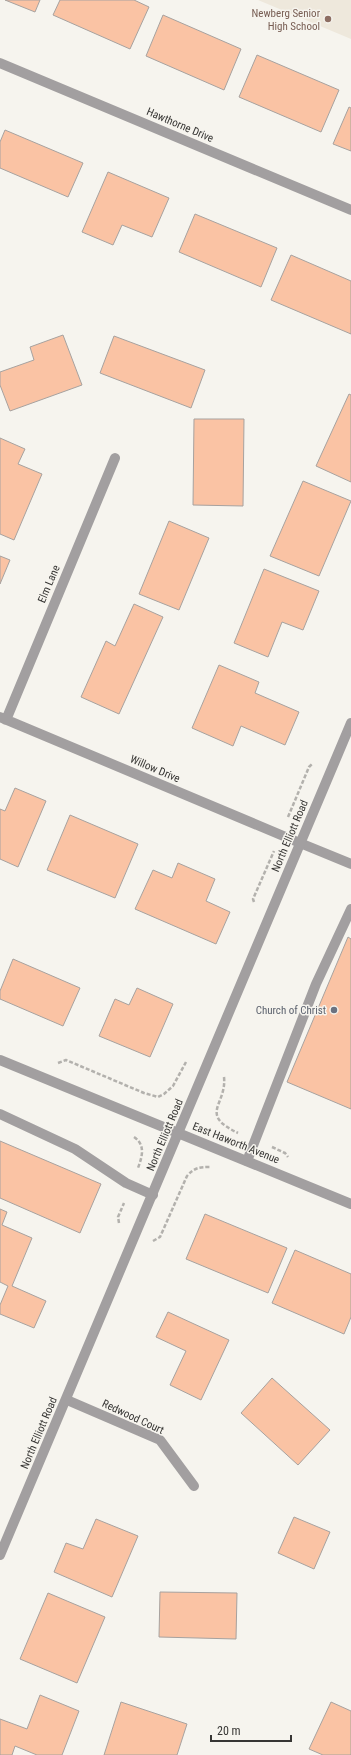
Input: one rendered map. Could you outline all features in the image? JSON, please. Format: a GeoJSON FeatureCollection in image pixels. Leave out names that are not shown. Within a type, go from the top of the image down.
{"type":"FeatureCollection","features":[{"type":"Feature","properties":{"kind":"street","name":"Hawthorne Drive"},"geometry":{"type":"LineString","coordinates":[[0,63],[351,210]]}},
{"type":"Feature","properties":{"kind":"street","name":"Elm Lane"},"geometry":{"type":"LineString","coordinates":[[3,718],[115,458]]}},
{"type":"Feature","properties":{"kind":"street","name":"Willow Drive"},"geometry":{"type":"LineString","coordinates":[[3,718],[351,864]]}},
{"type":"Feature","properties":{"kind":"street","name":"North Elliott Road"},"geometry":{"type":"LineString","coordinates":[[0,1555],[67,1400],[351,723]]}},
{"type":"Feature","properties":{"kind":"street"},"geometry":{"type":"LineString","coordinates":[[247,1161],[316,984],[351,909]]}},
{"type":"Feature","properties":{"kind":"street","name":"East Haworth Avenue"},"geometry":{"type":"LineString","coordinates":[[0,1060],[351,1204]]}},
{"type":"Feature","properties":{"kind":"street"},"geometry":{"type":"LineString","coordinates":[[0,1114],[75,1149],[126,1183],[152,1195]]}},
{"type":"Feature","properties":{"kind":"street","name":"Redwood Court"},"geometry":{"type":"LineString","coordinates":[[67,1400],[160,1440],[194,1486]]}},
{"type":"Feature","properties":{"kind":"path"},"geometry":{"type":"LineString","coordinates":[[31,1072],[66,1060],[144,1093],[158,1097],[173,1086],[184,1063],[190,1059]]}},
{"type":"Feature","properties":{"kind":"shaded area","name":"Newberg Senior High School"},"geometry":{"type":"Polygon","coordinates":[[[258,0],[351,0],[351,39],[258,0]]]}},
{"type":"Feature","properties":{"kind":"building"},"geometry":{"type":"Polygon","coordinates":[[[5,0],[40,0],[35,12],[5,0]]]}},
{"type":"Feature","properties":{"kind":"building"},"geometry":{"type":"Polygon","coordinates":[[[60,0],[134,0],[149,7],[130,49],[53,15],[60,0]]]}},
{"type":"Feature","properties":{"kind":"building"},"geometry":{"type":"Polygon","coordinates":[[[163,15],[241,49],[224,90],[146,56],[163,15]]]}},
{"type":"Feature","properties":{"kind":"building"},"geometry":{"type":"Polygon","coordinates":[[[257,55],[339,90],[321,132],[239,97],[257,55]]]}},
{"type":"Feature","properties":{"kind":"building"},"geometry":{"type":"Polygon","coordinates":[[[349,107],[351,108],[351,151],[333,144],[349,107]]]}},
{"type":"Feature","properties":{"kind":"building"},"geometry":{"type":"Polygon","coordinates":[[[5,130],[83,163],[68,197],[0,168],[0,142],[5,130]]]}},
{"type":"Feature","properties":{"kind":"building"},"geometry":{"type":"Polygon","coordinates":[[[108,172],[169,198],[152,237],[122,225],[113,245],[82,232],[108,172]]]}},
{"type":"Feature","properties":{"kind":"building"},"geometry":{"type":"Polygon","coordinates":[[[195,214],[277,248],[261,287],[179,252],[195,214]]]}},
{"type":"Feature","properties":{"kind":"building"},"geometry":{"type":"Polygon","coordinates":[[[291,255],[351,281],[351,334],[271,300],[291,255]]]}},
{"type":"Feature","properties":{"kind":"building"},"geometry":{"type":"Polygon","coordinates":[[[63,335],[82,385],[10,411],[0,385],[0,372],[34,360],[30,347],[63,335]]]}},
{"type":"Feature","properties":{"kind":"building"},"geometry":{"type":"Polygon","coordinates":[[[114,336],[205,370],[191,408],[100,373],[114,336]]]}},
{"type":"Feature","properties":{"kind":"building"},"geometry":{"type":"Polygon","coordinates":[[[349,394],[351,395],[351,482],[316,466],[349,394]]]}},
{"type":"Feature","properties":{"kind":"building"},"geometry":{"type":"Polygon","coordinates":[[[194,419],[244,419],[243,506],[193,505],[194,419]]]}},
{"type":"Feature","properties":{"kind":"building"},"geometry":{"type":"Polygon","coordinates":[[[0,438],[25,449],[18,464],[42,474],[14,540],[0,534],[0,438]]]}},
{"type":"Feature","properties":{"kind":"building"},"geometry":{"type":"Polygon","coordinates":[[[303,481],[351,501],[319,576],[270,556],[303,481]]]}},
{"type":"Feature","properties":{"kind":"building"},"geometry":{"type":"Polygon","coordinates":[[[169,521],[209,538],[179,610],[139,594],[169,521]]]}},
{"type":"Feature","properties":{"kind":"building"},"geometry":{"type":"Polygon","coordinates":[[[0,556],[10,560],[0,584],[0,556]]]}},
{"type":"Feature","properties":{"kind":"building"},"geometry":{"type":"Polygon","coordinates":[[[264,569],[319,591],[303,630],[282,622],[268,657],[234,643],[264,569]]]}},
{"type":"Feature","properties":{"kind":"building"},"geometry":{"type":"Polygon","coordinates":[[[134,604],[163,617],[119,714],[81,697],[106,641],[115,646],[134,604]]]}},
{"type":"Feature","properties":{"kind":"building"},"geometry":{"type":"Polygon","coordinates":[[[219,665],[259,682],[255,693],[299,712],[285,745],[241,726],[233,746],[192,728],[219,665]]]}},
{"type":"Feature","properties":{"kind":"building"},"geometry":{"type":"Polygon","coordinates":[[[15,788],[46,801],[18,867],[0,859],[0,809],[5,811],[15,788]]]}},
{"type":"Feature","properties":{"kind":"building"},"geometry":{"type":"Polygon","coordinates":[[[70,815],[138,844],[115,898],[47,870],[70,815]]]}},
{"type":"Feature","properties":{"kind":"building"},"geometry":{"type":"Polygon","coordinates":[[[178,863],[215,879],[206,901],[230,912],[216,944],[135,909],[153,870],[172,878],[178,863]]]}},
{"type":"Feature","properties":{"kind":"building","name":"Church of Christ"},"geometry":{"type":"Polygon","coordinates":[[[348,937],[351,939],[351,1109],[287,1082],[348,937]]]}},
{"type":"Feature","properties":{"kind":"building"},"geometry":{"type":"Polygon","coordinates":[[[13,959],[80,988],[63,1026],[0,999],[0,991],[13,959]]]}},
{"type":"Feature","properties":{"kind":"building"},"geometry":{"type":"Polygon","coordinates":[[[137,988],[173,1004],[150,1057],[99,1036],[115,999],[129,1005],[137,988]]]}},
{"type":"Feature","properties":{"kind":"building"},"geometry":{"type":"Polygon","coordinates":[[[0,1141],[101,1184],[80,1233],[0,1198],[0,1141]]]}},
{"type":"Feature","properties":{"kind":"building"},"geometry":{"type":"Polygon","coordinates":[[[0,1209],[7,1212],[2,1225],[32,1238],[12,1286],[46,1301],[34,1328],[0,1314],[0,1305],[8,1286],[0,1282],[0,1209]]]}},
{"type":"Feature","properties":{"kind":"building"},"geometry":{"type":"Polygon","coordinates":[[[205,1214],[287,1248],[268,1293],[186,1259],[205,1214]]]}},
{"type":"Feature","properties":{"kind":"building"},"geometry":{"type":"Polygon","coordinates":[[[295,1250],[351,1274],[351,1317],[344,1334],[272,1303],[295,1250]]]}},
{"type":"Feature","properties":{"kind":"building"},"geometry":{"type":"Polygon","coordinates":[[[168,1312],[229,1340],[201,1400],[170,1385],[186,1351],[156,1337],[168,1312]]]}},
{"type":"Feature","properties":{"kind":"building"},"geometry":{"type":"Polygon","coordinates":[[[272,1378],[330,1430],[298,1465],[241,1413],[272,1378]]]}},
{"type":"Feature","properties":{"kind":"building"},"geometry":{"type":"Polygon","coordinates":[[[294,1517],[330,1532],[314,1569],[278,1553],[294,1517]]]}},
{"type":"Feature","properties":{"kind":"building"},"geometry":{"type":"Polygon","coordinates":[[[96,1519],[138,1536],[112,1597],[54,1572],[66,1543],[83,1549],[96,1519]]]}},
{"type":"Feature","properties":{"kind":"building"},"geometry":{"type":"Polygon","coordinates":[[[160,1592],[237,1593],[236,1639],[159,1637],[160,1592]]]}},
{"type":"Feature","properties":{"kind":"building"},"geometry":{"type":"Polygon","coordinates":[[[48,1593],[105,1617],[77,1683],[20,1659],[48,1593]]]}},
{"type":"Feature","properties":{"kind":"building"},"geometry":{"type":"Polygon","coordinates":[[[40,1695],[79,1711],[62,1755],[37,1755],[15,1746],[12,1755],[0,1755],[0,1719],[27,1729],[40,1695]]]}},
{"type":"Feature","properties":{"kind":"building"},"geometry":{"type":"Polygon","coordinates":[[[121,1702],[187,1724],[177,1755],[104,1755],[121,1702]]]}},
{"type":"Feature","properties":{"kind":"building"},"geometry":{"type":"Polygon","coordinates":[[[331,1702],[351,1711],[351,1755],[323,1755],[309,1749],[331,1702]]]}},
{"type":"Feature","properties":{"kind":"place","name":"Newberg Senior High School"},"geometry":{"type":"Point","coordinates":[328,19]}},
{"type":"Feature","properties":{"kind":"place","name":"Church of Christ"},"geometry":{"type":"Point","coordinates":[334,1010]}}]}
